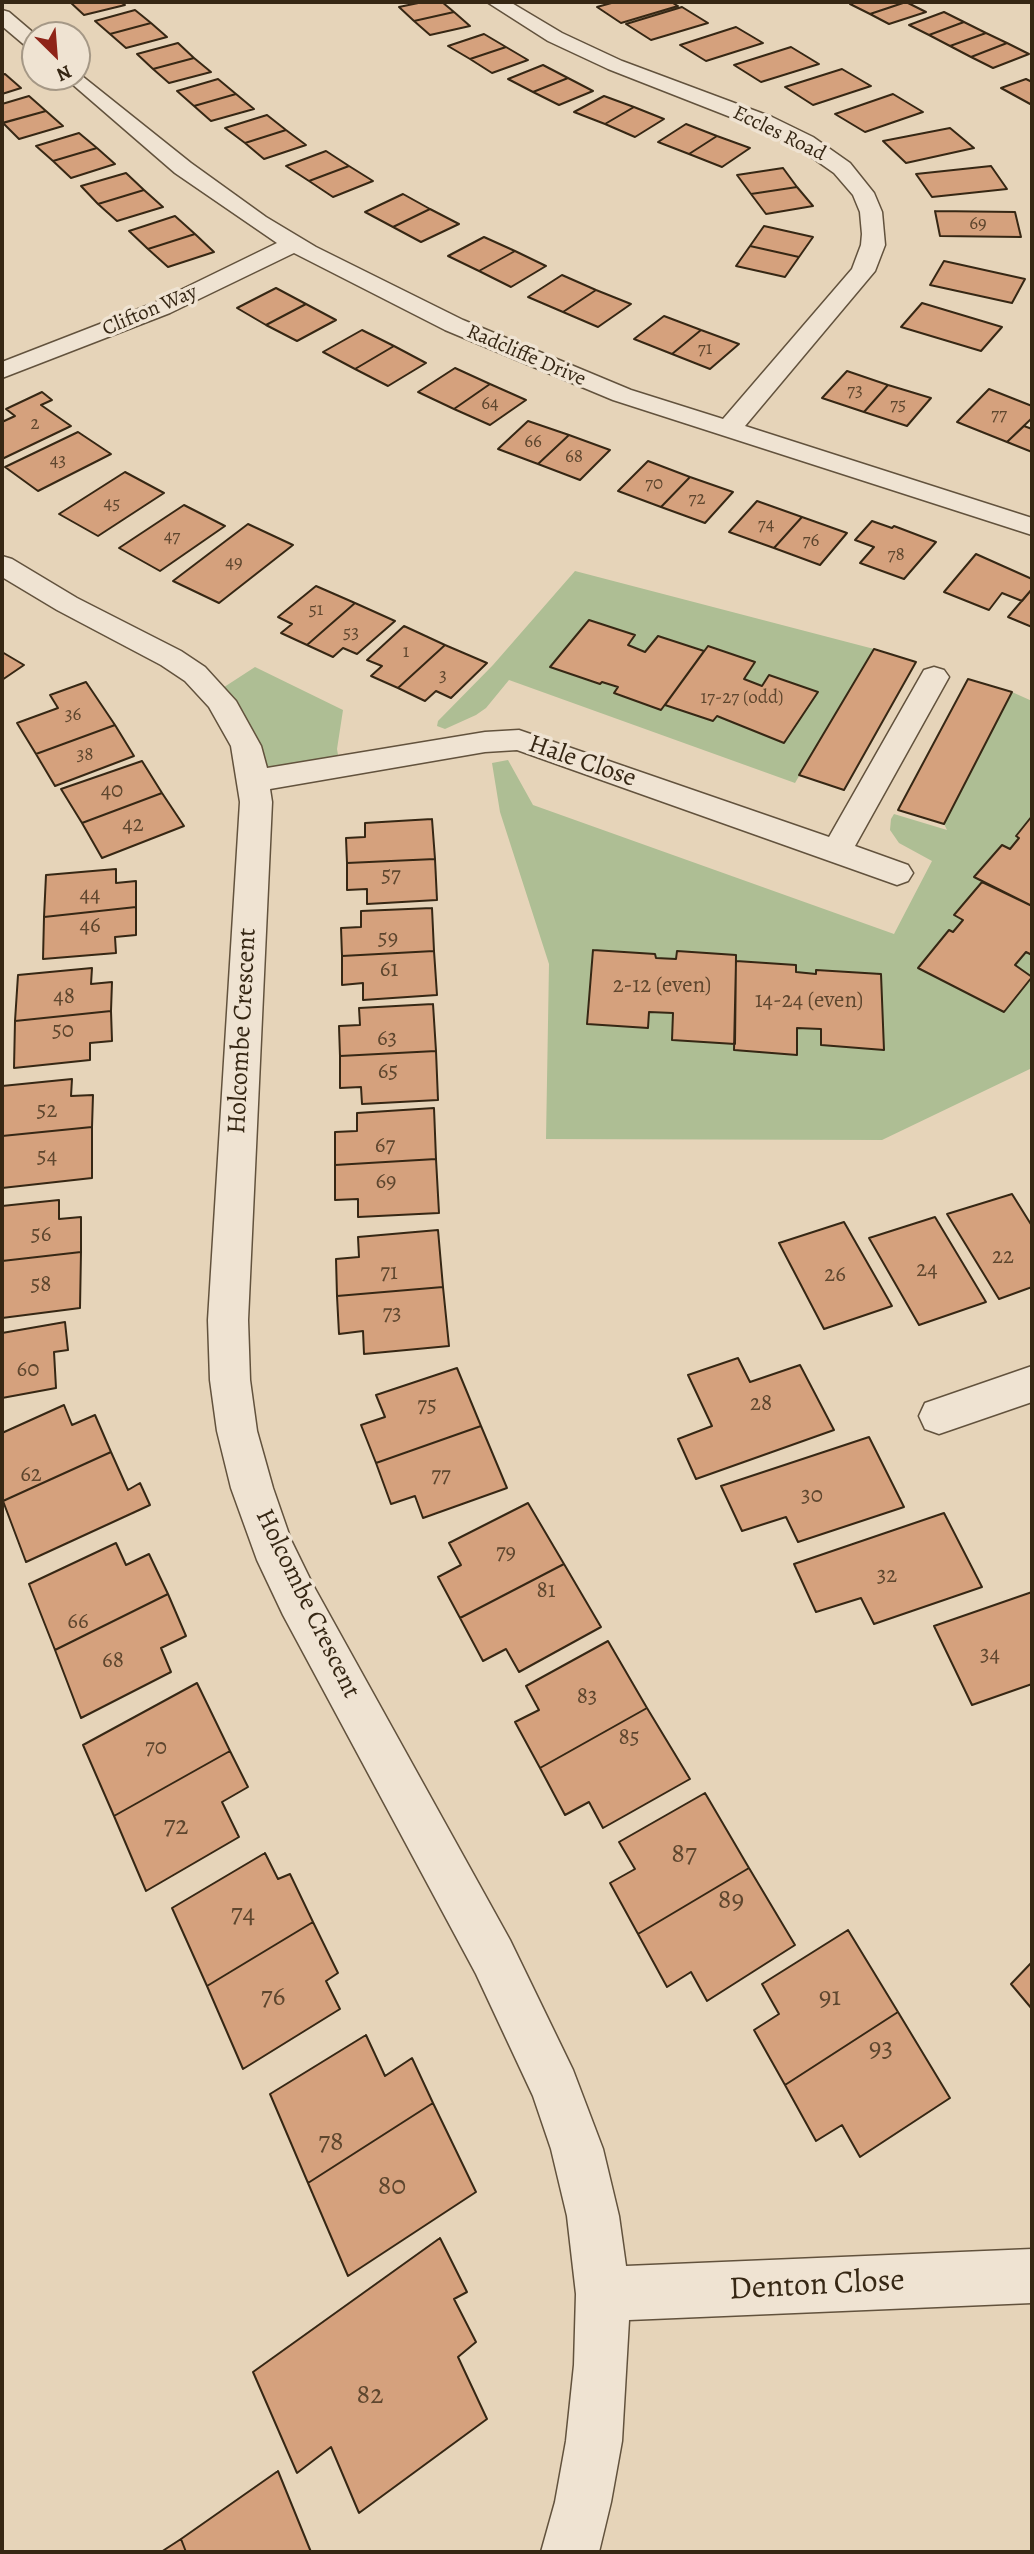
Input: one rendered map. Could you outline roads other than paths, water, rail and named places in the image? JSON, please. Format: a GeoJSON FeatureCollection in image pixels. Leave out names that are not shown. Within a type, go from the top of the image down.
{"type":"FeatureCollection","features":[{"type":"Feature","properties":{"kind":"street","name":"Eccles Road"},"geometry":{"type":"LineString","coordinates":[[501,2],[555,37],[604,60],[764,122],[805,142],[842,168],[863,192],[872,212],[873,245],[863,271],[728,430]]}},
{"type":"Feature","properties":{"kind":"street"},"geometry":{"type":"LineString","coordinates":[[2,16],[21,32]]}},
{"type":"Feature","properties":{"kind":"street","name":"Radcliffe Drive"},"geometry":{"type":"LineString","coordinates":[[91,91],[183,167],[294,244],[442,319],[622,395],[1032,527]]}},
{"type":"Feature","properties":{"kind":"street","name":"Clifton Way"},"geometry":{"type":"LineString","coordinates":[[2,371],[162,308],[294,244]]}},
{"type":"Feature","properties":{"kind":"street","name":"Holcombe Crescent"},"geometry":{"type":"LineString","coordinates":[[2,565],[67,604],[171,658],[195,674],[215,693],[246,746],[255,781],[256,802],[228,1320],[230,1380],[237,1431],[268,1534],[293,1590],[493,1957],[555,2088],[577,2149],[593,2216],[603,2294],[594,2441],[583,2502],[569,2552]]}},
{"type":"Feature","properties":{"kind":"street"},"geometry":{"type":"LineString","coordinates":[[836,852],[934,677]]}},
{"type":"Feature","properties":{"kind":"street","name":"Hale Close"},"geometry":{"type":"LineString","coordinates":[[255,781],[477,743],[519,740],[897,873]]}},
{"type":"Feature","properties":{"kind":"street"},"geometry":{"type":"LineString","coordinates":[[939,1416],[1032,1384]]}},
{"type":"Feature","properties":{"kind":"street","name":"Denton Close"},"geometry":{"type":"LineString","coordinates":[[603,2294],[1032,2276]]}}]}
